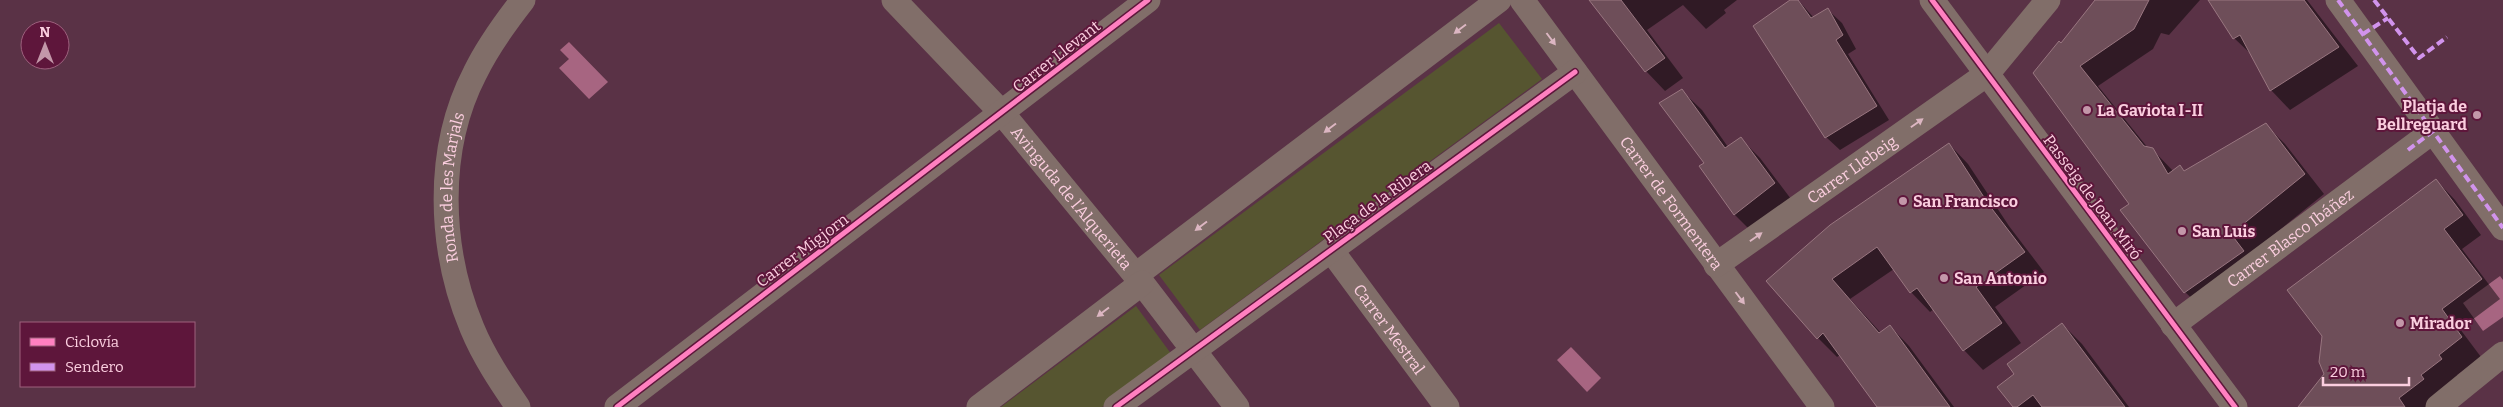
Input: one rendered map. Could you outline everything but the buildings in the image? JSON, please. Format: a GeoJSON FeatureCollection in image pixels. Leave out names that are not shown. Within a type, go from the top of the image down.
{"type":"FeatureCollection","features":[{"type":"Feature","properties":{"kind":"street","name":"Ronda de les Marjals"},"geometry":{"type":"LineString","coordinates":[[518,407],[488,360],[472,328],[459,290],[452,254],[446,184],[454,133],[474,75],[502,27],[523,0]]}},
{"type":"Feature","properties":{"kind":"street","name":"Avinguda de l’Alquerieta"},"geometry":{"type":"LineString","coordinates":[[894,0],[1002,113],[1139,279],[1237,407]]}},
{"type":"Feature","properties":{"kind":"street","name":"Carrer Llevant"},"geometry":{"type":"LineString","coordinates":[[1002,113],[1148,0]]}},
{"type":"Feature","properties":{"kind":"street"},"geometry":{"type":"LineString","coordinates":[[979,407],[1139,279],[1499,0]]}},
{"type":"Feature","properties":{"kind":"street","name":"Carrer de Formentera"},"geometry":{"type":"LineString","coordinates":[[1522,0],[1822,407]]}},
{"type":"Feature","properties":{"kind":"street","name":"Passeig de Joan Miró"},"geometry":{"type":"LineString","coordinates":[[1932,0],[2235,407]]}},
{"type":"Feature","properties":{"kind":"street","name":"Carrer Llebeig"},"geometry":{"type":"LineString","coordinates":[[1716,265],[1987,74],[2048,0]]}},
{"type":"Feature","properties":{"kind":"street"},"geometry":{"type":"LineString","coordinates":[[2338,0],[2503,228]]}},
{"type":"Feature","properties":{"kind":"street","name":"Plaça de la Ribera"},"geometry":{"type":"LineString","coordinates":[[1116,407],[1576,72]]}},
{"type":"Feature","properties":{"kind":"street","name":"Carrer Migjorn"},"geometry":{"type":"LineString","coordinates":[[617,407],[1002,113]]}},
{"type":"Feature","properties":{"kind":"street","name":"Carrer Blasco Ibáñez"},"geometry":{"type":"LineString","coordinates":[[2173,325],[2432,132]]}},
{"type":"Feature","properties":{"kind":"street","name":"Carrer Mestral"},"geometry":{"type":"LineString","coordinates":[[1331,250],[1447,407]]}},
{"type":"Feature","properties":{"kind":"street"},"geometry":{"type":"LineString","coordinates":[[2438,407],[2503,354]]}},
{"type":"Feature","properties":{"kind":"shaded area"},"geometry":{"type":"Polygon","coordinates":[[[1499,23],[1542,79],[1200,330],[1159,275],[1499,23]]]}},
{"type":"Feature","properties":{"kind":"shaded area"},"geometry":{"type":"Polygon","coordinates":[[[569,42],[608,82],[589,99],[559,68],[569,59],[560,50],[569,42]]]}},
{"type":"Feature","properties":{"kind":"shaded area"},"geometry":{"type":"Polygon","coordinates":[[[2500,276],[2503,280],[2503,317],[2483,331],[2463,303],[2500,276]]]}},
{"type":"Feature","properties":{"kind":"shaded area"},"geometry":{"type":"Polygon","coordinates":[[[1136,306],[1172,355],[1102,407],[1001,407],[1136,306]]]}},
{"type":"Feature","properties":{"kind":"shaded area"},"geometry":{"type":"Polygon","coordinates":[[[1571,347],[1601,378],[1587,392],[1557,360],[1571,347]]]}},
{"type":"Feature","properties":{"kind":"marked path"},"geometry":{"type":"LineString","coordinates":[[2338,0],[2503,228]]}},
{"type":"Feature","properties":{"kind":"marked path"},"geometry":{"type":"LineString","coordinates":[[2374,0],[2419,58],[2447,37]]}},
{"type":"Feature","properties":{"kind":"marked path"},"geometry":{"type":"LineString","coordinates":[[2363,34],[2388,18]]}},
{"type":"Feature","properties":{"kind":"marked path"},"geometry":{"type":"LineString","coordinates":[[2408,150],[2432,132]]}},
{"type":"Feature","properties":{"kind":"cycle path"},"geometry":{"type":"LineString","coordinates":[[617,407],[1148,0]]}},
{"type":"Feature","properties":{"kind":"cycle path"},"geometry":{"type":"LineString","coordinates":[[1932,0],[2235,407]]}},
{"type":"Feature","properties":{"kind":"cycle path"},"geometry":{"type":"LineString","coordinates":[[1116,407],[1575,72]]}},
{"type":"Feature","properties":{"kind":"place","name":"La Gaviota I-II"},"geometry":{"type":"Point","coordinates":[2087,110]}},
{"type":"Feature","properties":{"kind":"place","name":"Platja de Bellreguard"},"geometry":{"type":"Point","coordinates":[2477,115]}},
{"type":"Feature","properties":{"kind":"place","name":"San Francisco"},"geometry":{"type":"Point","coordinates":[1903,201]}},
{"type":"Feature","properties":{"kind":"place","name":"San Luis"},"geometry":{"type":"Point","coordinates":[2182,231]}},
{"type":"Feature","properties":{"kind":"place","name":"San Antonio"},"geometry":{"type":"Point","coordinates":[1944,278]}},
{"type":"Feature","properties":{"kind":"place","name":"Mirador"},"geometry":{"type":"Point","coordinates":[2400,323]}}]}
